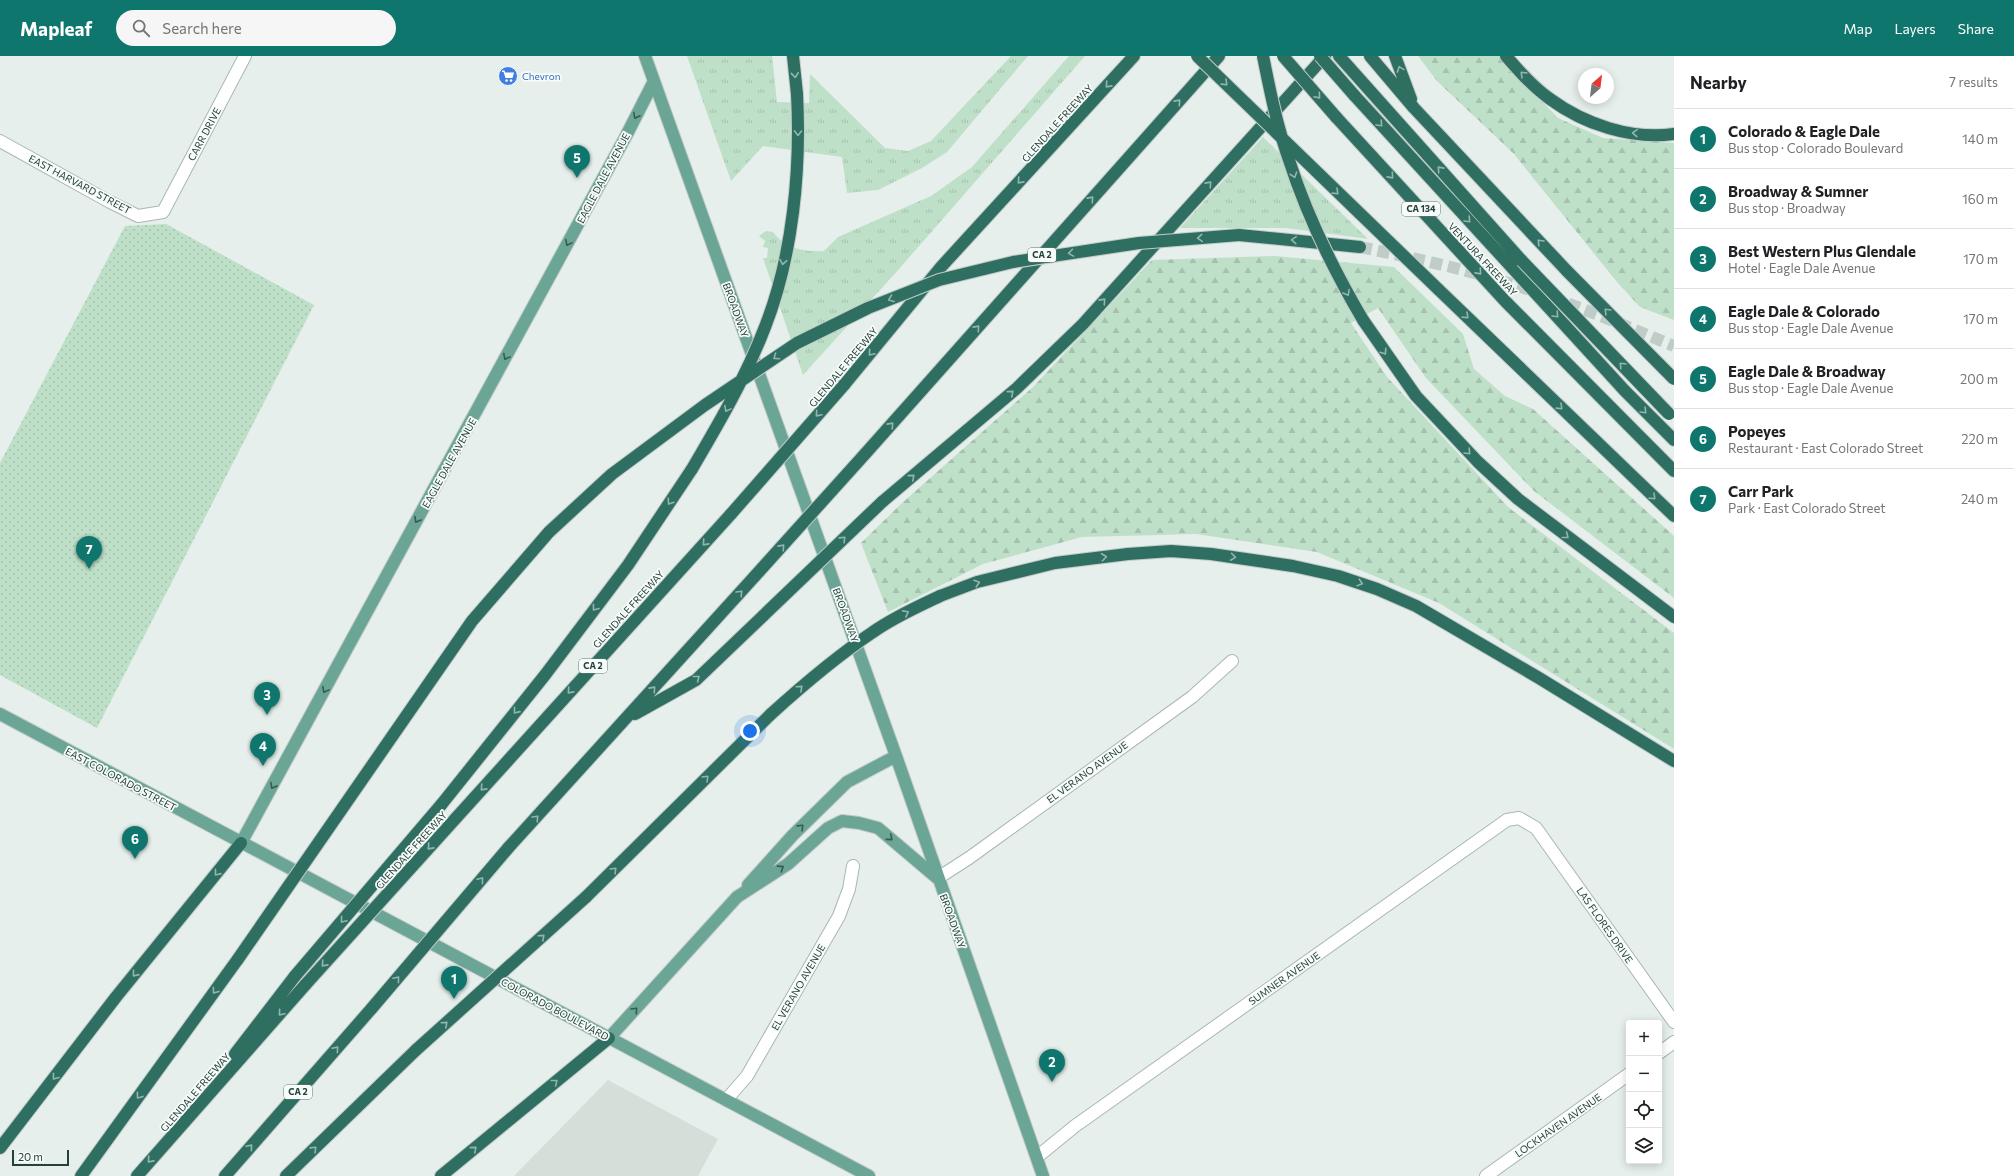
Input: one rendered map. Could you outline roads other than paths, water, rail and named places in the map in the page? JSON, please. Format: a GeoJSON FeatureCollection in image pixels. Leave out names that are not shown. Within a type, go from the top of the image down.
{"type":"FeatureCollection","features":[{"type":"Feature","properties":{"kind":"highway"},"geometry":{"type":"LineString","coordinates":[[164,1145],[295,976],[441,805],[545,675],[628,565],[692,469],[746,373],[766,326],[780,280],[797,175],[797,94],[793,56]]}},
{"type":"Feature","properties":{"kind":"highway","name":"GLENDALE FREEWAY"},"geometry":{"type":"LineString","coordinates":[[137,1176],[306,984],[731,514],[844,385],[941,267],[1134,56]]}},
{"type":"Feature","properties":{"kind":"highway"},"geometry":{"type":"LineString","coordinates":[[1197,56],[1674,516]]}},
{"type":"Feature","properties":{"kind":"highway","name":"CA 2"},"geometry":{"type":"LineString","coordinates":[[225,1176],[372,1008],[509,847],[627,719],[865,454],[1218,56]]}},
{"type":"Feature","properties":{"kind":"highway"},"geometry":{"type":"LineString","coordinates":[[1263,56],[1278,125],[1300,191],[1333,266],[1363,320],[1416,396],[1478,462],[1518,499],[1674,617]]}},
{"type":"Feature","properties":{"kind":"highway","name":"VENTURA FREEWAY"},"geometry":{"type":"LineString","coordinates":[[1283,56],[1336,117],[1505,301],[1674,471]]}},
{"type":"Feature","properties":{"kind":"highway"},"geometry":{"type":"LineString","coordinates":[[1320,56],[1625,391],[1674,440]]}},
{"type":"Feature","properties":{"kind":"highway"},"geometry":{"type":"LineString","coordinates":[[627,719],[696,680],[882,502],[1017,388],[1082,324],[1325,56]]}},
{"type":"Feature","properties":{"kind":"highway"},"geometry":{"type":"LineString","coordinates":[[1339,56],[1522,261],[1671,416]]}},
{"type":"Feature","properties":{"kind":"highway"},"geometry":{"type":"LineString","coordinates":[[1396,56],[1414,108]]}},
{"type":"Feature","properties":{"kind":"highway"},"geometry":{"type":"LineString","coordinates":[[1506,56],[1549,99],[1582,119],[1629,133],[1674,134]]}},
{"type":"Feature","properties":{"kind":"highway"},"geometry":{"type":"LineString","coordinates":[[1374,60],[1414,108],[1567,271],[1674,379]]}},
{"type":"Feature","properties":{"kind":"highway"},"geometry":{"type":"LineString","coordinates":[[81,1176],[238,959],[472,621],[549,532],[612,474],[705,405],[797,343],[868,308],[939,280],[1013,262],[1139,243],[1239,235],[1360,247]]}},
{"type":"Feature","properties":{"kind":"highway"},"geometry":{"type":"LineString","coordinates":[[286,1176],[416,1050],[586,897],[771,714],[804,684],[873,631],[940,596],[977,582],[1055,563],[1128,554],[1171,551],[1211,554],[1293,566],[1338,576],[1377,589],[1416,606],[1540,678],[1674,761]]}},
{"type":"Feature","properties":{"kind":"highway"},"geometry":{"type":"LineString","coordinates":[[0,1148],[116,997],[241,843]]}},
{"type":"Feature","properties":{"kind":"highway"},"geometry":{"type":"LineString","coordinates":[[441,1176],[609,1038]]}},
{"type":"Feature","properties":{"kind":"main road","name":"BROADWAY"},"geometry":{"type":"LineString","coordinates":[[645,56],[896,756],[1043,1176]]}},
{"type":"Feature","properties":{"kind":"main road","name":"EAGLE DALE AVENUE"},"geometry":{"type":"LineString","coordinates":[[241,843],[623,141],[654,81]]}},
{"type":"Feature","properties":{"kind":"main road","name":"EAST COLORADO STREET"},"geometry":{"type":"LineString","coordinates":[[0,714],[241,843]]}},
{"type":"Feature","properties":{"kind":"main road"},"geometry":{"type":"LineString","coordinates":[[609,1038],[792,836],[847,782],[896,756]]}},
{"type":"Feature","properties":{"kind":"main road"},"geometry":{"type":"LineString","coordinates":[[737,897],[788,864],[828,828],[842,821],[859,823],[878,828],[938,878]]}},
{"type":"Feature","properties":{"kind":"main road","name":"COLORADO BOULEVARD"},"geometry":{"type":"LineString","coordinates":[[241,843],[868,1176]]}},
{"type":"Feature","properties":{"kind":"street","name":"CARR DRIVE"},"geometry":{"type":"LineString","coordinates":[[163,212],[245,56]]}},
{"type":"Feature","properties":{"kind":"street","name":"EAST HARVARD STREET"},"geometry":{"type":"LineString","coordinates":[[0,141],[138,216],[163,212]]}},
{"type":"Feature","properties":{"kind":"street","name":"EL VERANO AVENUE"},"geometry":{"type":"LineString","coordinates":[[938,878],[969,858],[1192,697],[1232,661]]}},
{"type":"Feature","properties":{"kind":"street","name":"SUMNER AVENUE"},"geometry":{"type":"LineString","coordinates":[[1037,1157],[1075,1126],[1507,820],[1519,818],[1536,828]]}},
{"type":"Feature","properties":{"kind":"street","name":"LAS FLORES DRIVE"},"geometry":{"type":"LineString","coordinates":[[1536,828],[1674,1022]]}},
{"type":"Feature","properties":{"kind":"street","name":"EL VERANO AVENUE"},"geometry":{"type":"LineString","coordinates":[[726,1100],[747,1076],[839,916],[849,889],[853,866]]}},
{"type":"Feature","properties":{"kind":"street"},"geometry":{"type":"LineString","coordinates":[[1662,1051],[1674,1042]]}},
{"type":"Feature","properties":{"kind":"street","name":"LOCKHAVEN AVENUE"},"geometry":{"type":"LineString","coordinates":[[1486,1176],[1626,1076]]}},
{"type":"Feature","properties":{"kind":"tunnel"},"geometry":{"type":"LineString","coordinates":[[1360,247],[1449,266],[1493,278],[1554,298],[1674,346]]}},
{"type":"Feature","properties":{"kind":"place","name":"Chevron"},"geometry":{"type":"Point","coordinates":[508,76]}},
{"type":"Feature","properties":{"kind":"place","name":"Eagle Dale & Broadway"},"geometry":{"type":"Point","coordinates":[577,178]}},
{"type":"Feature","properties":{"kind":"place","name":"Carr Park"},"geometry":{"type":"Point","coordinates":[89,569]}},
{"type":"Feature","properties":{"kind":"place","name":"Best Western Plus Glendale"},"geometry":{"type":"Point","coordinates":[267,715]}},
{"type":"Feature","properties":{"kind":"place","name":"Eagle Dale & Colorado"},"geometry":{"type":"Point","coordinates":[263,766]}},
{"type":"Feature","properties":{"kind":"place","name":"Popeyes"},"geometry":{"type":"Point","coordinates":[135,859]}},
{"type":"Feature","properties":{"kind":"place","name":"Colorado & Eagle Dale"},"geometry":{"type":"Point","coordinates":[454,999]}},
{"type":"Feature","properties":{"kind":"place","name":"Broadway & Sumner"},"geometry":{"type":"Point","coordinates":[1052,1082]}}]}
